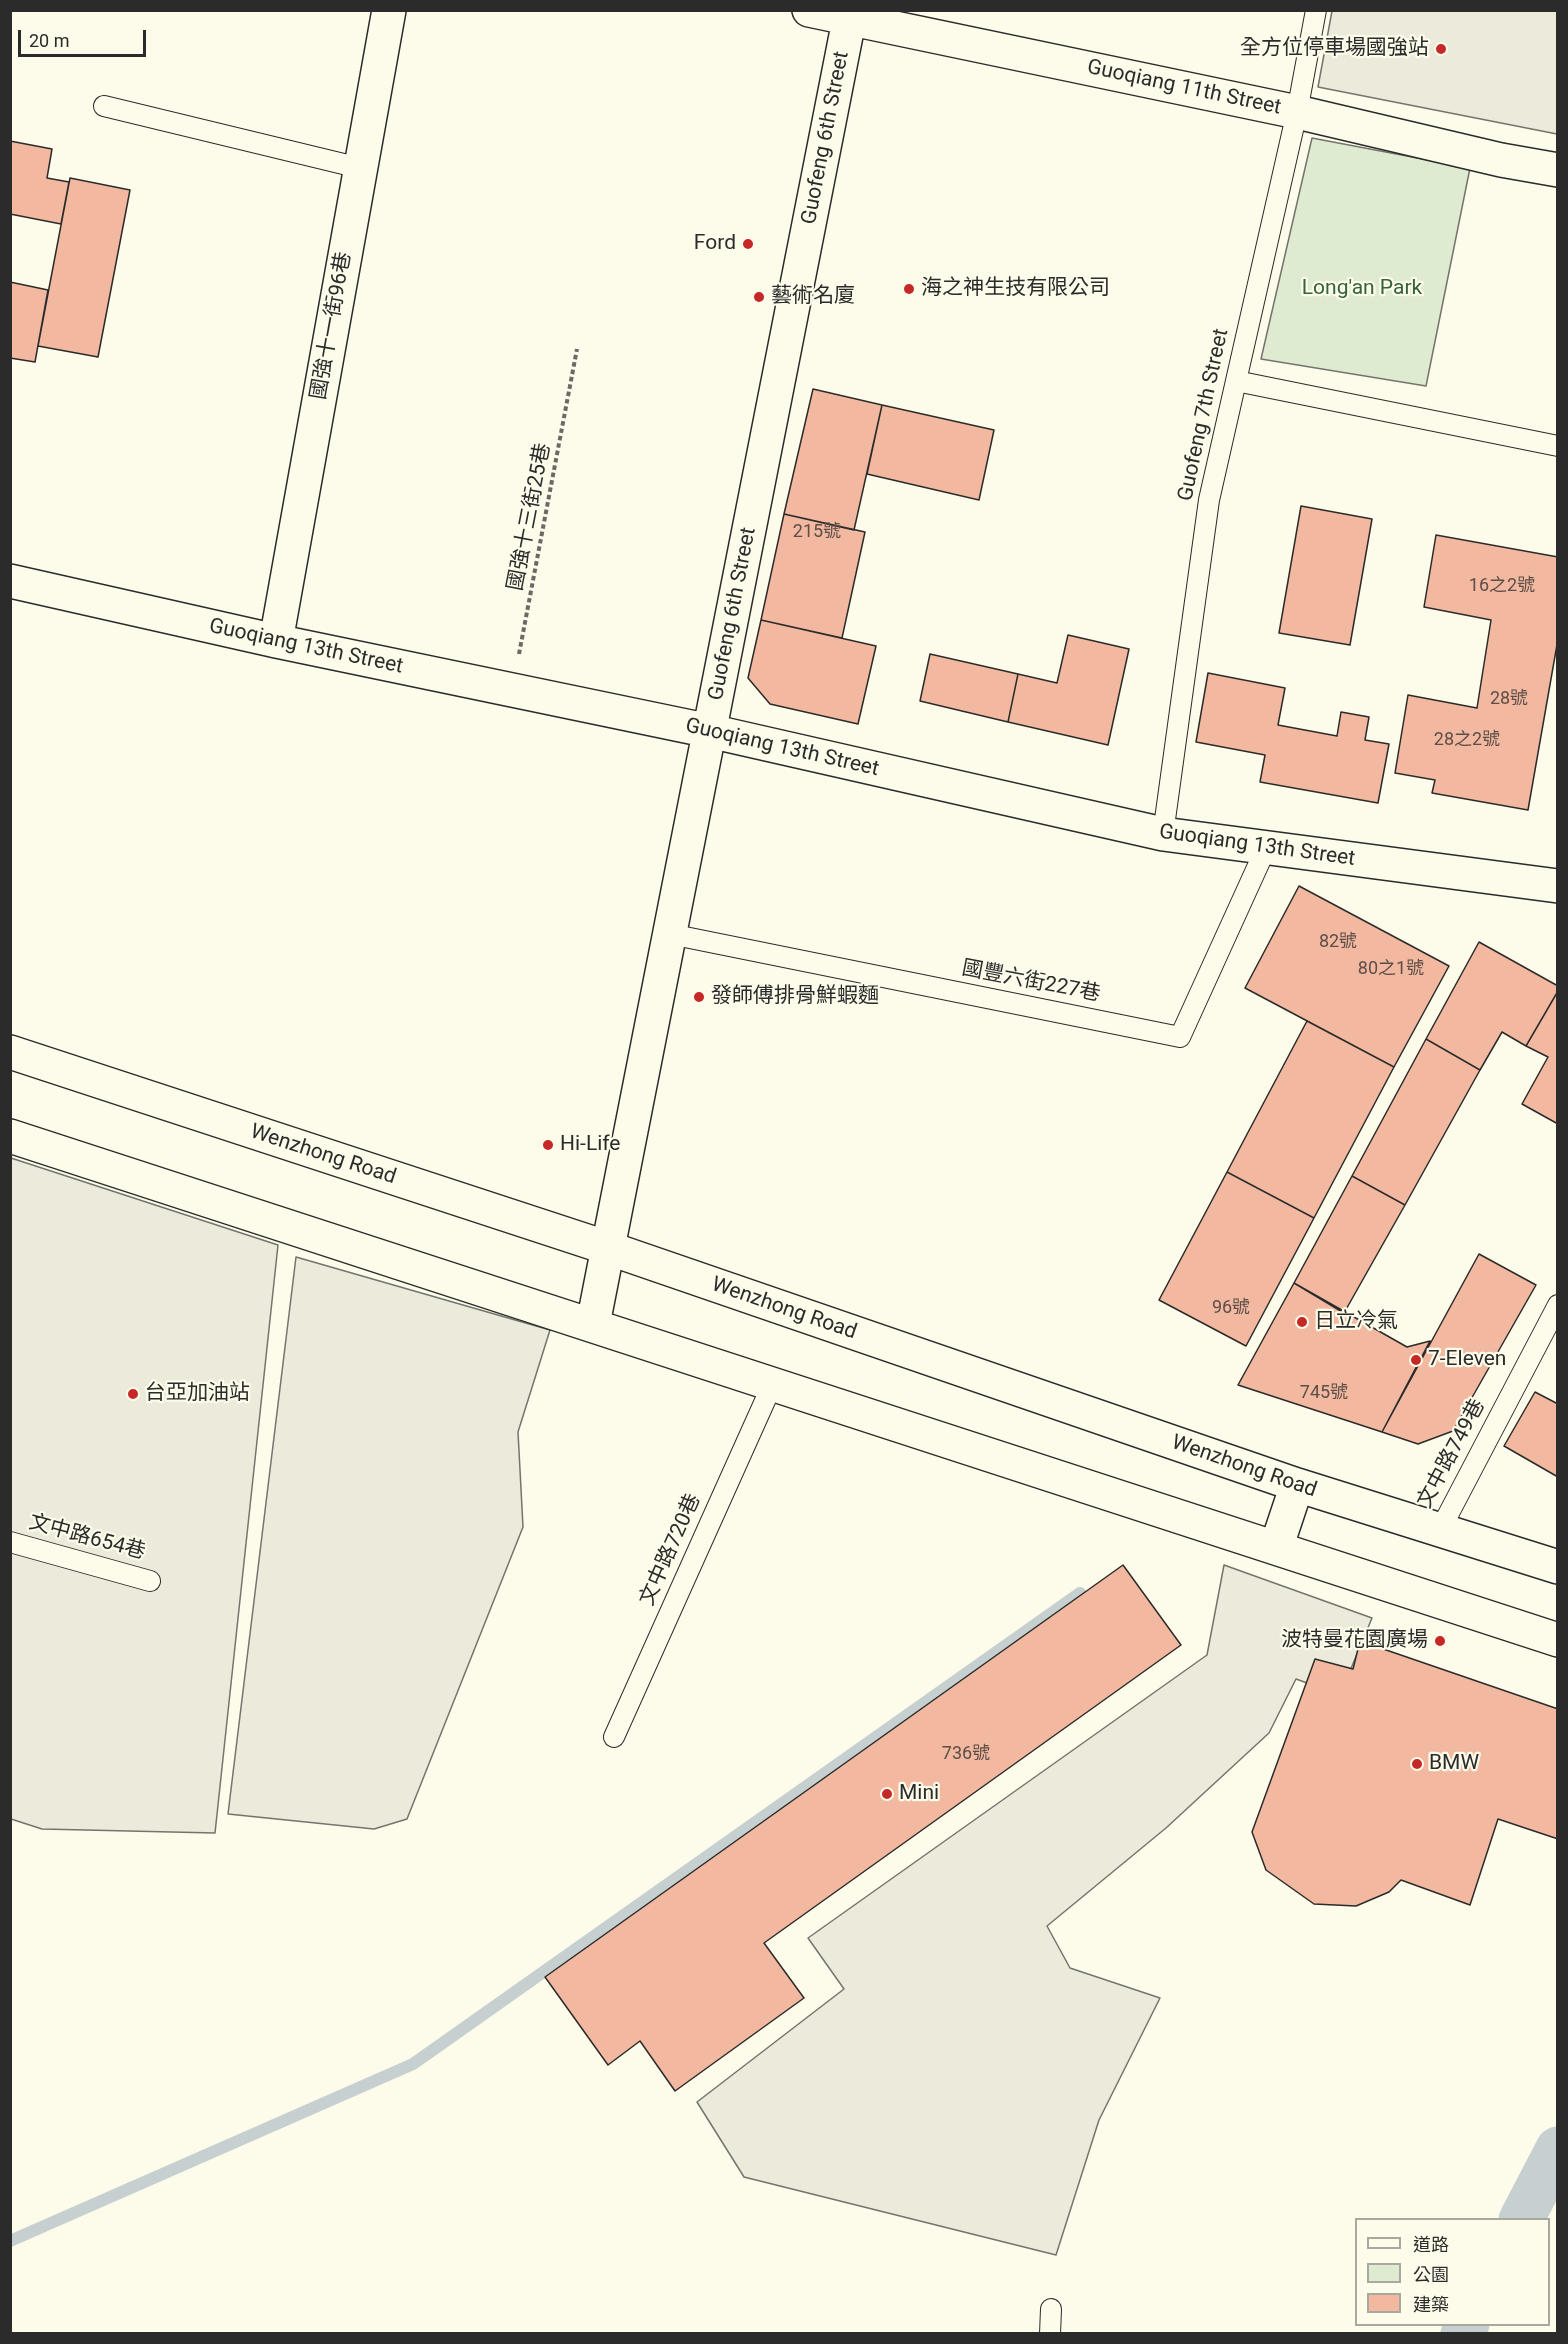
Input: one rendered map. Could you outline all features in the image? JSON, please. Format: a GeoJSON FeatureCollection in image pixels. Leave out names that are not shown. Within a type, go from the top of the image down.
{"type":"FeatureCollection","features":[{"type":"Feature","properties":{"kind":"street","name":"國強十一街96巷"},"geometry":{"type":"LineString","coordinates":[[276,641],[389,10]]}},
{"type":"Feature","properties":{"kind":"street","name":"Guoqiang 11th Street"},"geometry":{"type":"LineString","coordinates":[[809,10],[851,14],[1297,112],[1492,158],[1557,170]]}},
{"type":"Feature","properties":{"kind":"street","name":"Guofeng 6th Street"},"geometry":{"type":"LineString","coordinates":[[593,1324],[851,14]]}},
{"type":"Feature","properties":{"kind":"street","name":"Guoqiang 13th Street"},"geometry":{"type":"LineString","coordinates":[[10,581],[276,641],[710,731],[1163,834],[1557,886]]}},
{"type":"Feature","properties":{"kind":"street","name":"Wenzhong Road"},"geometry":{"type":"LineString","coordinates":[[10,1052],[608,1248],[1297,1485],[1557,1567]]}},
{"type":"Feature","properties":{"kind":"street"},"geometry":{"type":"LineString","coordinates":[[10,1136],[593,1324],[1557,1640]]}},
{"type":"Feature","properties":{"kind":"street"},"geometry":{"type":"LineString","coordinates":[[1276,1548],[1297,1485]]}},
{"type":"Feature","properties":{"kind":"lane","name":"Guofeng 7th Street"},"geometry":{"type":"LineString","coordinates":[[1163,834],[1209,500],[1297,112],[1316,10]]}},
{"type":"Feature","properties":{"kind":"lane"},"geometry":{"type":"LineString","coordinates":[[104,106],[360,168]]}},
{"type":"Feature","properties":{"kind":"lane"},"geometry":{"type":"LineString","coordinates":[[1236,381],[1557,446]]}},
{"type":"Feature","properties":{"kind":"lane","name":"國豐六街227巷"},"geometry":{"type":"LineString","coordinates":[[670,934],[1180,1037],[1266,848]]}},
{"type":"Feature","properties":{"kind":"lane","name":"文中路749巷"},"geometry":{"type":"LineString","coordinates":[[1440,1530],[1557,1305]]}},
{"type":"Feature","properties":{"kind":"lane","name":"文中路720巷"},"geometry":{"type":"LineString","coordinates":[[614,1737],[772,1383]]}},
{"type":"Feature","properties":{"kind":"lane","name":"文中路654巷"},"geometry":{"type":"LineString","coordinates":[[10,1542],[150,1581]]}},
{"type":"Feature","properties":{"kind":"lane"},"geometry":{"type":"LineString","coordinates":[[1050,2334],[1051,2309]]}},
{"type":"Feature","properties":{"kind":"path","name":"國強十三街25巷"},"geometry":{"type":"LineString","coordinates":[[513,690],[578,349]]}},
{"type":"Feature","properties":{"kind":"green space","name":"Long'an Park"},"geometry":{"type":"Polygon","coordinates":[[[1312,138],[1470,168],[1426,386],[1261,359],[1312,138]]]}},
{"type":"Feature","properties":{"kind":"shaded area","name":"全方位停車場國強站"},"geometry":{"type":"Polygon","coordinates":[[[1332,11],[1557,11],[1557,134],[1318,87],[1332,11]]]}},
{"type":"Feature","properties":{"kind":"shaded area"},"geometry":{"type":"Polygon","coordinates":[[[11,1158],[278,1245],[215,1833],[42,1829],[11,1819],[11,1158]]]}},
{"type":"Feature","properties":{"kind":"shaded area"},"geometry":{"type":"Polygon","coordinates":[[[296,1257],[550,1330],[518,1432],[523,1527],[407,1819],[374,1829],[228,1814],[296,1257]]]}},
{"type":"Feature","properties":{"kind":"shaded area"},"geometry":{"type":"Polygon","coordinates":[[[1224,1565],[1372,1618],[1340,1695],[1296,1679],[1269,1733],[1166,1828],[1047,1926],[1070,1968],[1160,1998],[1099,2120],[1056,2255],[744,2177],[697,2102],[844,1989],[808,1938],[1207,1655],[1224,1565]]]}},
{"type":"Feature","properties":{"kind":"building"},"geometry":{"type":"Polygon","coordinates":[[[10,141],[52,149],[47,178],[69,182],[61,224],[10,214],[10,141]]]}},
{"type":"Feature","properties":{"kind":"building"},"geometry":{"type":"Polygon","coordinates":[[[70,178],[130,190],[98,357],[38,346],[70,178]]]}},
{"type":"Feature","properties":{"kind":"building"},"geometry":{"type":"Polygon","coordinates":[[[10,282],[48,290],[35,362],[10,358],[10,282]]]}},
{"type":"Feature","properties":{"kind":"building"},"geometry":{"type":"Polygon","coordinates":[[[813,389],[882,405],[854,530],[784,514],[813,389]]]}},
{"type":"Feature","properties":{"kind":"building"},"geometry":{"type":"Polygon","coordinates":[[[882,405],[994,430],[979,500],[867,474],[882,405]]]}},
{"type":"Feature","properties":{"kind":"building"},"geometry":{"type":"Polygon","coordinates":[[[1301,506],[1372,519],[1350,645],[1279,633],[1301,506]]]}},
{"type":"Feature","properties":{"kind":"building"},"geometry":{"type":"Polygon","coordinates":[[[784,514],[865,532],[842,638],[761,620],[784,514]]]}},
{"type":"Feature","properties":{"kind":"building"},"geometry":{"type":"Polygon","coordinates":[[[1436,535],[1558,557],[1558,639],[1528,810],[1432,793],[1435,780],[1395,773],[1408,695],[1477,708],[1491,620],[1424,607],[1436,535]]]}},
{"type":"Feature","properties":{"kind":"building"},"geometry":{"type":"Polygon","coordinates":[[[761,620],[876,646],[858,724],[770,704],[748,678],[761,620]]]}},
{"type":"Feature","properties":{"kind":"building"},"geometry":{"type":"Polygon","coordinates":[[[1068,635],[1129,649],[1108,745],[1008,722],[1018,674],[1057,683],[1068,635]]]}},
{"type":"Feature","properties":{"kind":"building"},"geometry":{"type":"Polygon","coordinates":[[[930,654],[1018,674],[1008,722],[920,701],[930,654]]]}},
{"type":"Feature","properties":{"kind":"building"},"geometry":{"type":"Polygon","coordinates":[[[1208,673],[1285,688],[1278,725],[1337,736],[1341,712],[1369,717],[1365,740],[1389,744],[1378,803],[1260,782],[1265,755],[1196,742],[1208,673]]]}},
{"type":"Feature","properties":{"kind":"building"},"geometry":{"type":"Polygon","coordinates":[[[1299,886],[1449,966],[1394,1067],[1245,988],[1299,886]]]}},
{"type":"Feature","properties":{"kind":"building"},"geometry":{"type":"Polygon","coordinates":[[[1479,942],[1558,986],[1558,991],[1526,1046],[1502,1032],[1480,1070],[1426,1039],[1479,942]]]}},
{"type":"Feature","properties":{"kind":"building"},"geometry":{"type":"Polygon","coordinates":[[[1558,991],[1558,1124],[1522,1104],[1548,1057],[1526,1046],[1558,991]]]}},
{"type":"Feature","properties":{"kind":"building"},"geometry":{"type":"Polygon","coordinates":[[[1307,1021],[1394,1067],[1314,1218],[1227,1172],[1307,1021]]]}},
{"type":"Feature","properties":{"kind":"building"},"geometry":{"type":"Polygon","coordinates":[[[1426,1039],[1480,1070],[1405,1205],[1352,1176],[1426,1039]]]}},
{"type":"Feature","properties":{"kind":"building"},"geometry":{"type":"Polygon","coordinates":[[[1227,1172],[1314,1218],[1246,1346],[1159,1300],[1227,1172]]]}},
{"type":"Feature","properties":{"kind":"building"},"geometry":{"type":"Polygon","coordinates":[[[1352,1176],[1405,1205],[1344,1313],[1294,1283],[1352,1176]]]}},
{"type":"Feature","properties":{"kind":"building"},"geometry":{"type":"Polygon","coordinates":[[[1479,1254],[1536,1285],[1453,1431],[1418,1444],[1382,1432],[1479,1254]]]}},
{"type":"Feature","properties":{"kind":"building"},"geometry":{"type":"Polygon","coordinates":[[[1294,1283],[1407,1347],[1430,1341],[1382,1432],[1238,1385],[1294,1283]]]}},
{"type":"Feature","properties":{"kind":"building"},"geometry":{"type":"Polygon","coordinates":[[[1535,1392],[1558,1404],[1558,1477],[1504,1446],[1535,1392]]]}},
{"type":"Feature","properties":{"kind":"building","name":"Mini"},"geometry":{"type":"Polygon","coordinates":[[[1123,1565],[1181,1645],[764,1943],[804,1998],[675,2091],[640,2041],[608,2065],[545,1977],[1123,1565]]]}},
{"type":"Feature","properties":{"kind":"building","name":"BMW"},"geometry":{"type":"Polygon","coordinates":[[[1360,1641],[1558,1709],[1558,1839],[1498,1819],[1470,1905],[1401,1880],[1389,1892],[1356,1906],[1314,1904],[1266,1870],[1252,1832],[1315,1659],[1353,1669],[1360,1641]]]}},
{"type":"Feature","properties":{"kind":"waterway"},"geometry":{"type":"LineString","coordinates":[[10,2241],[413,2064],[1080,1593]]}},
{"type":"Feature","properties":{"kind":"waterway"},"geometry":{"type":"LineString","coordinates":[[1522,2218],[1558,2149]]}},
{"type":"Feature","properties":{"kind":"waterway"},"geometry":{"type":"LineString","coordinates":[[1463,2334],[1466,2326]]}},
{"type":"Feature","properties":{"kind":"place","name":"全方位停車場國強站"},"geometry":{"type":"Point","coordinates":[1441,49]}},
{"type":"Feature","properties":{"kind":"place","name":"Ford"},"geometry":{"type":"Point","coordinates":[748,244]}},
{"type":"Feature","properties":{"kind":"place","name":"海之神生技有限公司"},"geometry":{"type":"Point","coordinates":[909,289]}},
{"type":"Feature","properties":{"kind":"place","name":"藝術名廈"},"geometry":{"type":"Point","coordinates":[759,297]}},
{"type":"Feature","properties":{"kind":"place","name":"發師傅排骨鮮蝦麵"},"geometry":{"type":"Point","coordinates":[699,997]}},
{"type":"Feature","properties":{"kind":"place","name":"Hi-Life"},"geometry":{"type":"Point","coordinates":[548,1145]}},
{"type":"Feature","properties":{"kind":"place","name":"日立冷氣"},"geometry":{"type":"Point","coordinates":[1302,1322]}},
{"type":"Feature","properties":{"kind":"place","name":"7-Eleven"},"geometry":{"type":"Point","coordinates":[1416,1360]}},
{"type":"Feature","properties":{"kind":"place","name":"台亞加油站"},"geometry":{"type":"Point","coordinates":[133,1394]}},
{"type":"Feature","properties":{"kind":"place","name":"波特曼花園廣場"},"geometry":{"type":"Point","coordinates":[1440,1641]}},
{"type":"Feature","properties":{"kind":"place","name":"BMW"},"geometry":{"type":"Point","coordinates":[1417,1764]}},
{"type":"Feature","properties":{"kind":"place","name":"Mini"},"geometry":{"type":"Point","coordinates":[887,1794]}}]}
